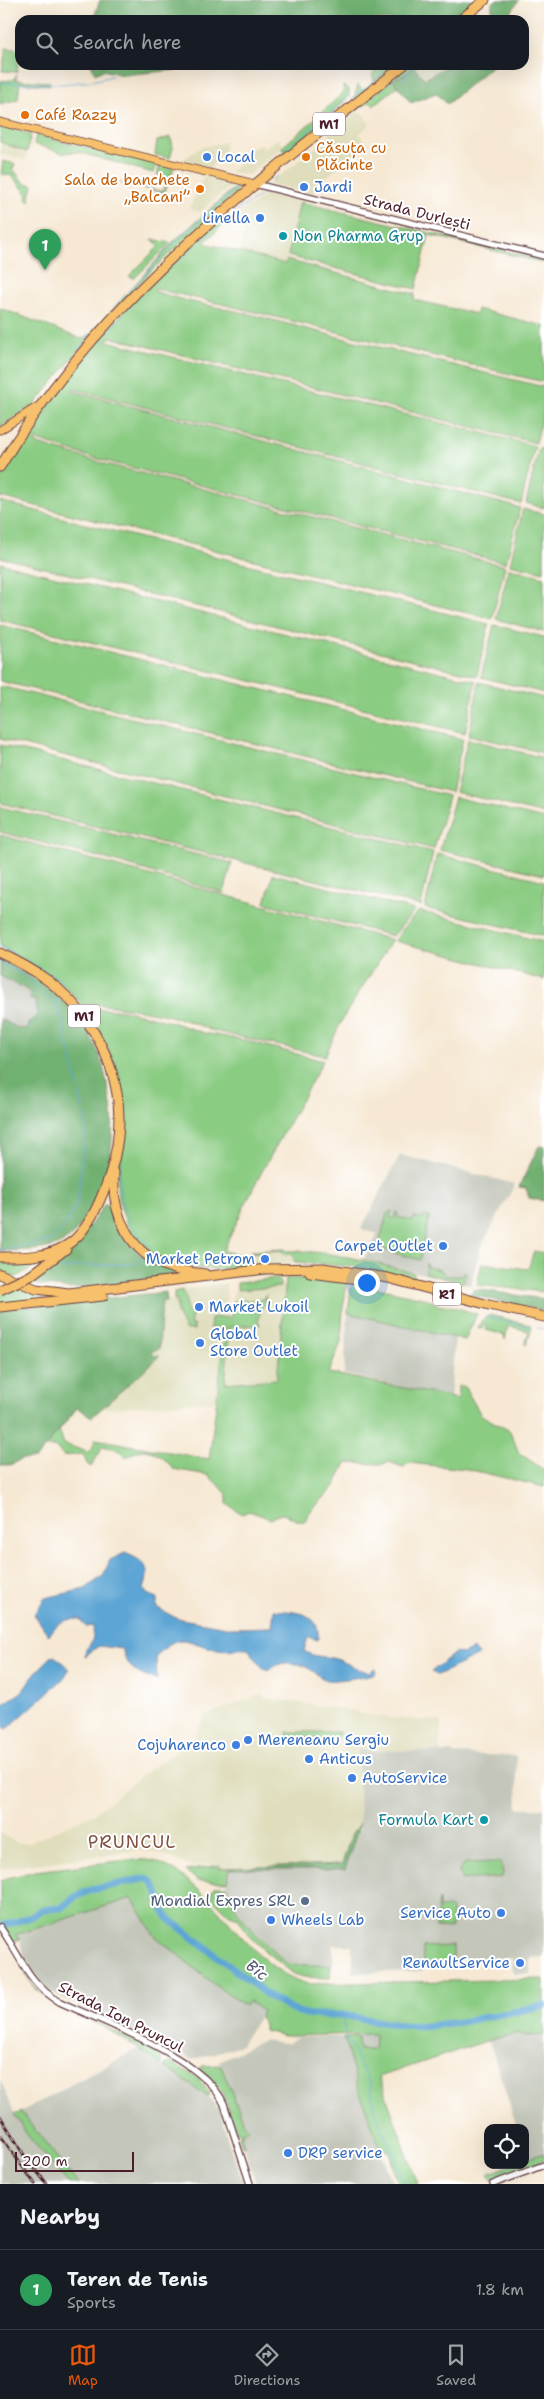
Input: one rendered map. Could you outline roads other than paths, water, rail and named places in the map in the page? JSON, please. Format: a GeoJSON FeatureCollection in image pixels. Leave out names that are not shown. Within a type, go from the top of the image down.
{"type":"FeatureCollection","features":[{"type":"Feature","properties":{"kind":"highway"},"geometry":{"type":"LineString","coordinates":[[466,15],[485,0]]}},
{"type":"Feature","properties":{"kind":"highway","name":"M1"},"geometry":{"type":"LineString","coordinates":[[0,467],[41,405],[78,357],[137,290],[183,246],[255,184],[398,70]]}},
{"type":"Feature","properties":{"kind":"highway","name":"M1"},"geometry":{"type":"LineString","coordinates":[[0,953],[32,969],[53,984],[80,1011],[94,1031],[108,1059],[117,1093],[120,1126],[114,1166],[98,1205],[73,1241],[51,1262],[30,1276],[0,1290]]}},
{"type":"Feature","properties":{"kind":"highway"},"geometry":{"type":"LineString","coordinates":[[114,1166],[113,1184],[118,1214],[123,1228],[133,1242],[150,1258],[164,1266],[212,1276]]}},
{"type":"Feature","properties":{"kind":"highway","name":"M1"},"geometry":{"type":"LineString","coordinates":[[0,1257],[47,1254],[73,1241]]}},
{"type":"Feature","properties":{"kind":"highway","name":"R1"},"geometry":{"type":"LineString","coordinates":[[0,1307],[178,1283],[212,1276],[293,1268],[351,1271],[388,1278],[504,1309],[544,1317]]}},
{"type":"Feature","properties":{"kind":"highway","name":"R1"},"geometry":{"type":"LineString","coordinates":[[0,1274],[36,1289],[69,1293],[283,1273],[332,1274],[378,1282],[500,1314],[544,1322]]}},
{"type":"Feature","properties":{"kind":"main road"},"geometry":{"type":"LineString","coordinates":[[0,122],[255,184]]}},
{"type":"Feature","properties":{"kind":"main road"},"geometry":{"type":"LineString","coordinates":[[0,430],[41,405]]}},
{"type":"Feature","properties":{"kind":"street","name":"Strada Durlești"},"geometry":{"type":"LineString","coordinates":[[255,184],[544,256]]}},
{"type":"Feature","properties":{"kind":"street","name":"Strada Ion Pruncul"},"geometry":{"type":"LineString","coordinates":[[0,1927],[32,1979],[44,1992],[60,2002],[163,2050],[210,2082],[221,2098],[250,2184]]}},
{"type":"Feature","properties":{"kind":"street"},"geometry":{"type":"LineString","coordinates":[[493,2184],[544,2165]]}},
{"type":"Feature","properties":{"kind":"water"},"geometry":{"type":"Polygon","coordinates":[[[125,1553],[145,1565],[147,1574],[144,1588],[147,1594],[158,1598],[156,1607],[176,1618],[232,1628],[272,1627],[274,1610],[298,1613],[311,1618],[318,1630],[318,1640],[308,1637],[304,1651],[313,1655],[339,1660],[369,1672],[375,1668],[376,1673],[367,1676],[326,1680],[302,1665],[285,1663],[269,1670],[263,1668],[248,1649],[221,1650],[179,1640],[165,1648],[156,1657],[157,1679],[144,1676],[134,1670],[127,1661],[122,1649],[99,1646],[85,1656],[86,1649],[92,1639],[93,1626],[86,1627],[80,1619],[62,1622],[55,1627],[49,1636],[34,1614],[45,1598],[85,1589],[103,1576],[110,1560],[125,1553]]]}},
{"type":"Feature","properties":{"kind":"water"},"geometry":{"type":"Polygon","coordinates":[[[473,1649],[479,1655],[438,1675],[431,1672],[456,1652],[463,1654],[473,1649]]]}},
{"type":"Feature","properties":{"kind":"water"},"geometry":{"type":"Polygon","coordinates":[[[53,1655],[65,1664],[69,1670],[63,1679],[7,1729],[0,1725],[0,1706],[22,1692],[36,1672],[53,1655]]]}},
{"type":"Feature","properties":{"kind":"waterway"},"geometry":{"type":"LineString","coordinates":[[459,15],[477,0]]}},
{"type":"Feature","properties":{"kind":"waterway"},"geometry":{"type":"LineString","coordinates":[[474,15],[479,11]]}},
{"type":"Feature","properties":{"kind":"waterway"},"geometry":{"type":"LineString","coordinates":[[356,93],[363,90],[388,70]]}},
{"type":"Feature","properties":{"kind":"waterway"},"geometry":{"type":"LineString","coordinates":[[402,81],[410,70]]}},
{"type":"Feature","properties":{"kind":"waterway"},"geometry":{"type":"LineString","coordinates":[[0,83],[63,84],[92,81],[112,76]]}},
{"type":"Feature","properties":{"kind":"waterway"},"geometry":{"type":"LineString","coordinates":[[285,150],[335,109],[349,94]]}},
{"type":"Feature","properties":{"kind":"waterway"},"geometry":{"type":"LineString","coordinates":[[270,184],[277,176]]}},
{"type":"Feature","properties":{"kind":"waterway"},"geometry":{"type":"LineString","coordinates":[[77,351],[172,245],[237,187]]}},
{"type":"Feature","properties":{"kind":"waterway"},"geometry":{"type":"LineString","coordinates":[[233,213],[268,191]]}},
{"type":"Feature","properties":{"kind":"waterway"},"geometry":{"type":"LineString","coordinates":[[213,228],[224,219]]}},
{"type":"Feature","properties":{"kind":"waterway"},"geometry":{"type":"LineString","coordinates":[[161,275],[209,232]]}},
{"type":"Feature","properties":{"kind":"waterway"},"geometry":{"type":"LineString","coordinates":[[129,307],[136,299]]}},
{"type":"Feature","properties":{"kind":"waterway"},"geometry":{"type":"LineString","coordinates":[[28,432],[67,379],[121,316]]}},
{"type":"Feature","properties":{"kind":"waterway"},"geometry":{"type":"LineString","coordinates":[[0,946],[58,978],[63,982],[62,985]]}},
{"type":"Feature","properties":{"kind":"waterway"},"geometry":{"type":"LineString","coordinates":[[0,963],[26,977],[55,1004]]}},
{"type":"Feature","properties":{"kind":"waterway"},"geometry":{"type":"LineString","coordinates":[[0,1251],[51,1240],[60,1232],[77,1205],[86,1123],[64,1027],[56,1004],[58,997]]}},
{"type":"Feature","properties":{"kind":"waterway"},"geometry":{"type":"LineString","coordinates":[[124,1143],[120,1173],[121,1199],[130,1223],[150,1246],[149,1251]]}},
{"type":"Feature","properties":{"kind":"waterway"},"geometry":{"type":"LineString","coordinates":[[61,1269],[80,1266],[135,1264],[144,1258]]}},
{"type":"Feature","properties":{"kind":"waterway"},"geometry":{"type":"LineString","coordinates":[[487,1317],[530,1327]]}},
{"type":"Feature","properties":{"kind":"waterway"},"geometry":{"type":"LineString","coordinates":[[537,1328],[544,1329]]}},
{"type":"Feature","properties":{"kind":"waterway","name":"Bîc"},"geometry":{"type":"LineString","coordinates":[[0,1927],[31,1917],[43,1909],[61,1908],[75,1897],[91,1890],[147,1878],[157,1891],[168,1918],[271,1998],[292,2010],[309,2015],[342,2015],[399,2025],[426,2026],[460,2022],[544,2006]]}},
{"type":"Feature","properties":{"kind":"waterway"},"geometry":{"type":"LineString","coordinates":[[342,2015],[345,2032]]}},
{"type":"Feature","properties":{"kind":"waterway"},"geometry":{"type":"LineString","coordinates":[[346,2037],[370,2083],[374,2107],[405,2184]]}},
{"type":"Feature","properties":{"kind":"railway"},"geometry":{"type":"LineString","coordinates":[[0,2116],[24,2155],[47,2184]]}},
{"type":"Feature","properties":{"kind":"railway"},"geometry":{"type":"LineString","coordinates":[[0,2135],[35,2184]]}},
{"type":"Feature","properties":{"kind":"place","name":"Café Razzy"},"geometry":{"type":"Point","coordinates":[25,115]}},
{"type":"Feature","properties":{"kind":"place","name":"Local"},"geometry":{"type":"Point","coordinates":[207,157]}},
{"type":"Feature","properties":{"kind":"place","name":"Căsuța cu Plăcinte"},"geometry":{"type":"Point","coordinates":[306,157]}},
{"type":"Feature","properties":{"kind":"place","name":"Jardi"},"geometry":{"type":"Point","coordinates":[304,187]}},
{"type":"Feature","properties":{"kind":"place","name":"Sala de banchete „Balcani”"},"geometry":{"type":"Point","coordinates":[200,189]}},
{"type":"Feature","properties":{"kind":"place","name":"Linella"},"geometry":{"type":"Point","coordinates":[260,218]}},
{"type":"Feature","properties":{"kind":"place","name":"Non Pharma Grup"},"geometry":{"type":"Point","coordinates":[283,236]}},
{"type":"Feature","properties":{"kind":"place","name":"Teren de Tenis"},"geometry":{"type":"Point","coordinates":[45,270]}},
{"type":"Feature","properties":{"kind":"place","name":"Carpet Outlet"},"geometry":{"type":"Point","coordinates":[443,1246]}},
{"type":"Feature","properties":{"kind":"place","name":"Market Petrom"},"geometry":{"type":"Point","coordinates":[265,1259]}},
{"type":"Feature","properties":{"kind":"place","name":"Market Lukoil"},"geometry":{"type":"Point","coordinates":[199,1307]}},
{"type":"Feature","properties":{"kind":"place","name":"Global Store Outlet"},"geometry":{"type":"Point","coordinates":[200,1343]}},
{"type":"Feature","properties":{"kind":"place","name":"Mereneanu Sergiu"},"geometry":{"type":"Point","coordinates":[248,1740]}},
{"type":"Feature","properties":{"kind":"place","name":"Cojuharenco"},"geometry":{"type":"Point","coordinates":[236,1745]}},
{"type":"Feature","properties":{"kind":"place","name":"Anticus"},"geometry":{"type":"Point","coordinates":[309,1759]}},
{"type":"Feature","properties":{"kind":"place","name":"AutoService"},"geometry":{"type":"Point","coordinates":[352,1778]}},
{"type":"Feature","properties":{"kind":"place","name":"Formula Kart"},"geometry":{"type":"Point","coordinates":[484,1820]}},
{"type":"Feature","properties":{"kind":"place","name":"Mondial Expres SRL"},"geometry":{"type":"Point","coordinates":[305,1901]}},
{"type":"Feature","properties":{"kind":"place","name":"Service Auto"},"geometry":{"type":"Point","coordinates":[501,1913]}},
{"type":"Feature","properties":{"kind":"place","name":"Wheels Lab"},"geometry":{"type":"Point","coordinates":[271,1920]}},
{"type":"Feature","properties":{"kind":"place","name":"RenaultService"},"geometry":{"type":"Point","coordinates":[520,1963]}},
{"type":"Feature","properties":{"kind":"place","name":"DRP service"},"geometry":{"type":"Point","coordinates":[288,2153]}},
{"type":"Feature","properties":{"kind":"district","name":"PRUNCUL"},"geometry":{"type":"Point","coordinates":[132,1842]}}]}
